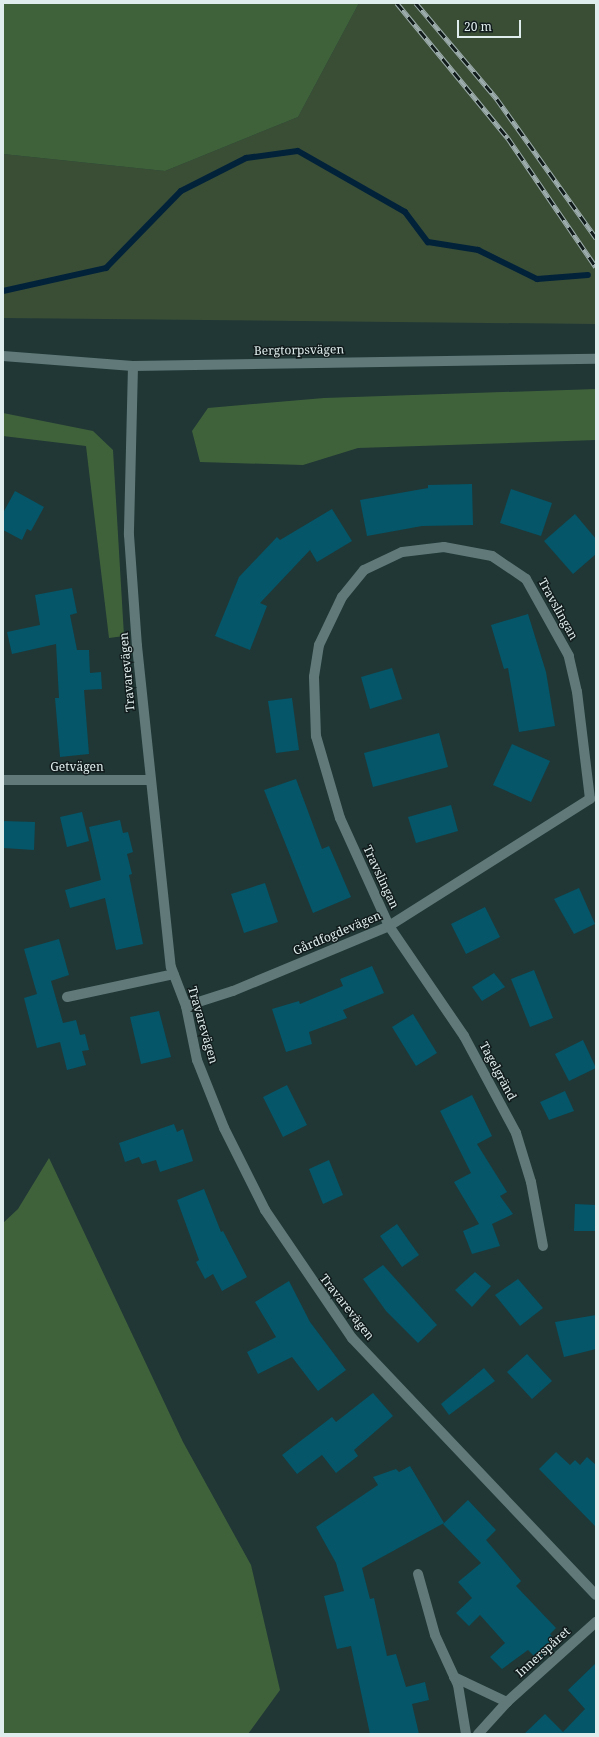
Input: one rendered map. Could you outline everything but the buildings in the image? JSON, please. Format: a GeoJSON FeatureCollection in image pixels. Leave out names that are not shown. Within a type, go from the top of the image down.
{"type":"FeatureCollection","features":[{"type":"Feature","properties":{"kind":"street","name":"Bergtorpsvägen"},"geometry":{"type":"LineString","coordinates":[[3,356],[133,366],[596,359]]}},
{"type":"Feature","properties":{"kind":"street","name":"Travarevägen"},"geometry":{"type":"LineString","coordinates":[[133,366],[129,535],[150,780],[174,974],[186,1006],[197,1060],[224,1128],[265,1210],[307,1276],[352,1338],[596,1595]]}},
{"type":"Feature","properties":{"kind":"street","name":"Travslingan"},"geometry":{"type":"LineString","coordinates":[[389,926],[340,818],[316,736],[314,677],[319,645],[342,597],[364,570],[402,552],[444,547],[492,556],[526,580],[569,656],[577,692],[590,799]]}},
{"type":"Feature","properties":{"kind":"street","name":"Getvägen"},"geometry":{"type":"LineString","coordinates":[[3,780],[150,780]]}},
{"type":"Feature","properties":{"kind":"street","name":"Gårdfogdevägen"},"geometry":{"type":"LineString","coordinates":[[186,1006],[233,991],[389,926],[590,799]]}},
{"type":"Feature","properties":{"kind":"street","name":"Tagelgränd"},"geometry":{"type":"LineString","coordinates":[[389,926],[464,1036],[516,1134],[531,1182],[543,1246]]}},
{"type":"Feature","properties":{"kind":"street"},"geometry":{"type":"LineString","coordinates":[[67,997],[174,974]]}},
{"type":"Feature","properties":{"kind":"street"},"geometry":{"type":"LineString","coordinates":[[418,1574],[435,1635],[454,1677],[466,1734]]}},
{"type":"Feature","properties":{"kind":"street","name":"Innerspåret"},"geometry":{"type":"LineString","coordinates":[[478,1734],[507,1702],[596,1622]]}},
{"type":"Feature","properties":{"kind":"street"},"geometry":{"type":"LineString","coordinates":[[454,1677],[483,1694],[507,1702]]}},
{"type":"Feature","properties":{"kind":"green space"},"geometry":{"type":"Polygon","coordinates":[[[3,3],[359,3],[298,117],[165,171],[3,154],[3,3]]]}},
{"type":"Feature","properties":{"kind":"green space"},"geometry":{"type":"Polygon","coordinates":[[[359,3],[596,3],[596,324],[3,318],[3,154],[165,171],[298,117],[359,3]]]}},
{"type":"Feature","properties":{"kind":"green space"},"geometry":{"type":"Polygon","coordinates":[[[596,389],[596,440],[358,448],[303,465],[200,462],[192,431],[208,408],[324,398],[596,389]]]}},
{"type":"Feature","properties":{"kind":"green space"},"geometry":{"type":"Polygon","coordinates":[[[3,413],[93,431],[113,450],[124,636],[109,638],[86,446],[3,436],[3,413]]]}},
{"type":"Feature","properties":{"kind":"green space"},"geometry":{"type":"Polygon","coordinates":[[[49,1158],[183,1442],[251,1565],[280,1690],[248,1734],[3,1734],[3,1223],[18,1209],[49,1158]]]}},
{"type":"Feature","properties":{"kind":"waterway"},"geometry":{"type":"LineString","coordinates":[[3,291],[106,268],[181,191],[246,158],[298,151],[405,212],[428,242],[478,250],[537,279],[588,275]]}},
{"type":"Feature","properties":{"kind":"railway"},"geometry":{"type":"LineString","coordinates":[[397,3],[508,138],[596,267]]}},
{"type":"Feature","properties":{"kind":"railway"},"geometry":{"type":"LineString","coordinates":[[416,3],[497,99],[596,238]]}}]}
